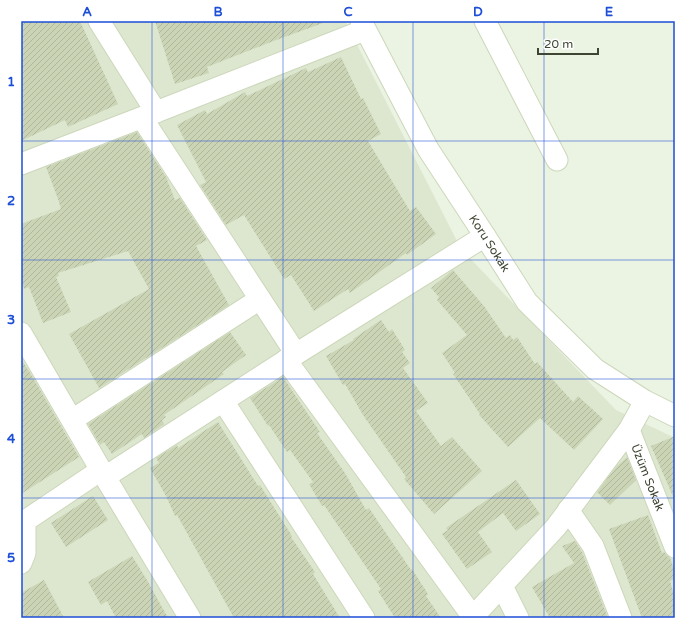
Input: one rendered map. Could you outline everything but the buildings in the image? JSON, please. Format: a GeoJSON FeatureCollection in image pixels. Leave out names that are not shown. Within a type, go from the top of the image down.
{"type":"FeatureCollection","features":[{"type":"Feature","properties":{"kind":"street"},"geometry":{"type":"LineString","coordinates":[[99,21],[149,115],[260,299],[291,357],[473,618],[556,527],[629,430],[645,401]]}},
{"type":"Feature","properties":{"kind":"street"},"geometry":{"type":"LineString","coordinates":[[484,21],[557,160]]}},
{"type":"Feature","properties":{"kind":"street"},"geometry":{"type":"LineString","coordinates":[[21,164],[149,115],[363,25]]}},
{"type":"Feature","properties":{"kind":"street","name":"Koru Sokak"},"geometry":{"type":"LineString","coordinates":[[363,25],[428,149],[527,302],[596,370],[645,401],[675,416]]}},
{"type":"Feature","properties":{"kind":"street"},"geometry":{"type":"LineString","coordinates":[[21,563],[26,553],[25,521],[223,401],[485,236]]}},
{"type":"Feature","properties":{"kind":"street"},"geometry":{"type":"LineString","coordinates":[[72,420],[260,299]]}},
{"type":"Feature","properties":{"kind":"street"},"geometry":{"type":"LineString","coordinates":[[21,333],[103,474],[190,618]]}},
{"type":"Feature","properties":{"kind":"street"},"geometry":{"type":"LineString","coordinates":[[223,401],[364,618]]}},
{"type":"Feature","properties":{"kind":"street","name":"Üzüm Sokak"},"geometry":{"type":"LineString","coordinates":[[629,430],[675,547]]}},
{"type":"Feature","properties":{"kind":"street"},"geometry":{"type":"LineString","coordinates":[[568,510],[593,546],[621,618]]}},
{"type":"Feature","properties":{"kind":"street"},"geometry":{"type":"LineString","coordinates":[[502,586],[518,618]]}},
{"type":"Feature","properties":{"kind":"shaded area"},"geometry":{"type":"Polygon","coordinates":[[[21,21],[345,21],[461,249],[616,410],[675,438],[675,618],[21,618],[21,21]]]}}]}
